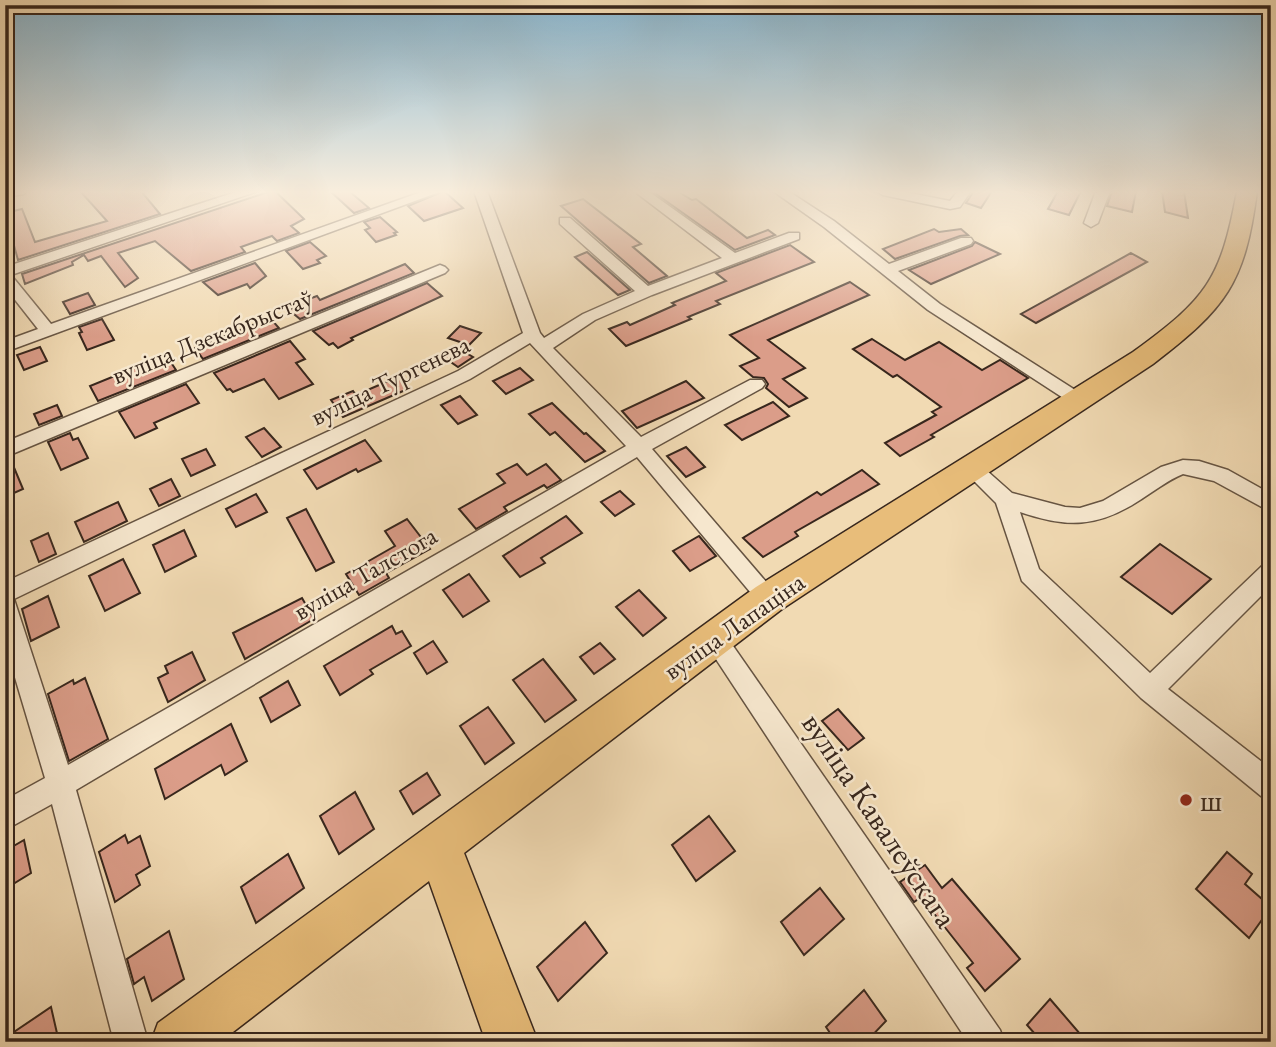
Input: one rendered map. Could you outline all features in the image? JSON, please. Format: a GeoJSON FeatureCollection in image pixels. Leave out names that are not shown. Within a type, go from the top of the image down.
{"type":"FeatureCollection","features":[{"type":"Feature","properties":{"kind":"main road","name":"вуліца Лапаціна"},"geometry":{"type":"LineString","coordinates":[[177,1042],[769,598],[1154,350],[1187,326],[1209,304],[1227,275],[1239,240]]}},
{"type":"Feature","properties":{"kind":"main road"},"geometry":{"type":"LineString","coordinates":[[439,846],[512,1042]]}},
{"type":"Feature","properties":{"kind":"street"},"geometry":{"type":"LineString","coordinates":[[48,331],[5,274],[106,240]]}},
{"type":"Feature","properties":{"kind":"street"},"geometry":{"type":"LineString","coordinates":[[5,347],[300,240]]}},
{"type":"Feature","properties":{"kind":"street"},"geometry":{"type":"LineString","coordinates":[[499,240],[537,341],[639,447],[769,598]]}},
{"type":"Feature","properties":{"kind":"street"},"geometry":{"type":"LineString","coordinates":[[587,240],[646,292]]}},
{"type":"Feature","properties":{"kind":"street"},"geometry":{"type":"LineString","coordinates":[[707,240],[733,259]]}},
{"type":"Feature","properties":{"kind":"street","name":"вуліца Тургенева"},"geometry":{"type":"LineString","coordinates":[[5,593],[589,317],[646,292],[784,240]]}},
{"type":"Feature","properties":{"kind":"street"},"geometry":{"type":"LineString","coordinates":[[846,240],[934,307],[1077,399]]}},
{"type":"Feature","properties":{"kind":"street"},"geometry":{"type":"LineString","coordinates":[[888,271],[966,241]]}},
{"type":"Feature","properties":{"kind":"street","name":"вуліца Дзекабрыстаў"},"geometry":{"type":"LineString","coordinates":[[5,450],[440,270]]}},
{"type":"Feature","properties":{"kind":"street","name":"вуліца Талстога"},"geometry":{"type":"LineString","coordinates":[[5,816],[639,447],[756,384]]}},
{"type":"Feature","properties":{"kind":"street"},"geometry":{"type":"LineString","coordinates":[[970,467],[1004,499],[1045,513],[1084,517],[1112,509],[1169,472],[1186,467],[1220,474],[1271,504]]}},
{"type":"Feature","properties":{"kind":"street"},"geometry":{"type":"LineString","coordinates":[[1004,499],[1030,574],[1150,690],[1271,786]]}},
{"type":"Feature","properties":{"kind":"street"},"geometry":{"type":"LineString","coordinates":[[1150,690],[1271,571]]}},
{"type":"Feature","properties":{"kind":"street"},"geometry":{"type":"LineString","coordinates":[[5,605],[60,782],[131,1042]]}},
{"type":"Feature","properties":{"kind":"street","name":"вуліца Кавалеўскага"},"geometry":{"type":"LineString","coordinates":[[714,638],[988,1042]]}},
{"type":"Feature","properties":{"kind":"building"},"geometry":{"type":"Polygon","coordinates":[[[12,240],[35,242],[80,240],[18,260],[12,240]]]}},
{"type":"Feature","properties":{"kind":"building"},"geometry":{"type":"Polygon","coordinates":[[[124,240],[261,240],[241,247],[245,252],[191,271],[155,241],[118,253],[138,278],[125,287],[101,256],[88,261],[84,255],[72,262],[73,265],[25,284],[22,274],[124,240]]]}},
{"type":"Feature","properties":{"kind":"building"},"geometry":{"type":"Polygon","coordinates":[[[600,240],[636,240],[641,244],[633,247],[667,276],[649,283],[600,240]]]}},
{"type":"Feature","properties":{"kind":"building"},"geometry":{"type":"Polygon","coordinates":[[[721,240],[762,240],[735,250],[721,240]]]}},
{"type":"Feature","properties":{"kind":"building"},"geometry":{"type":"Polygon","coordinates":[[[906,240],[949,240],[895,259],[883,249],[906,240]]]}},
{"type":"Feature","properties":{"kind":"building"},"geometry":{"type":"Polygon","coordinates":[[[310,242],[326,256],[317,260],[320,263],[303,269],[286,251],[310,242]]]}},
{"type":"Feature","properties":{"kind":"building"},"geometry":{"type":"Polygon","coordinates":[[[975,242],[1000,254],[931,284],[909,270],[972,246],[975,242]]]}},
{"type":"Feature","properties":{"kind":"building"},"geometry":{"type":"Polygon","coordinates":[[[790,245],[814,262],[716,301],[720,304],[626,346],[609,329],[627,322],[630,325],[675,305],[672,303],[726,281],[716,273],[790,245]]]}},
{"type":"Feature","properties":{"kind":"building"},"geometry":{"type":"Polygon","coordinates":[[[587,252],[630,290],[618,295],[575,257],[587,252]]]}},
{"type":"Feature","properties":{"kind":"building"},"geometry":{"type":"Polygon","coordinates":[[[1131,253],[1147,262],[1036,323],[1021,314],[1131,253]]]}},
{"type":"Feature","properties":{"kind":"building"},"geometry":{"type":"Polygon","coordinates":[[[255,263],[266,276],[250,288],[247,284],[218,295],[203,282],[255,263]]]}},
{"type":"Feature","properties":{"kind":"building"},"geometry":{"type":"Polygon","coordinates":[[[405,264],[414,273],[300,319],[289,310],[300,305],[298,303],[317,296],[320,300],[405,264]]]}},
{"type":"Feature","properties":{"kind":"building"},"geometry":{"type":"Polygon","coordinates":[[[850,282],[869,295],[768,340],[805,368],[783,379],[807,398],[789,407],[766,388],[768,384],[764,378],[753,377],[740,366],[759,358],[730,335],[850,282]]]}},
{"type":"Feature","properties":{"kind":"building"},"geometry":{"type":"Polygon","coordinates":[[[427,283],[442,296],[351,338],[353,340],[338,348],[333,343],[329,345],[313,331],[427,283]]]}},
{"type":"Feature","properties":{"kind":"building"},"geometry":{"type":"Polygon","coordinates":[[[88,293],[95,305],[70,314],[63,302],[88,293]]]}},
{"type":"Feature","properties":{"kind":"building"},"geometry":{"type":"Polygon","coordinates":[[[270,318],[279,328],[203,359],[195,348],[270,318]]]}},
{"type":"Feature","properties":{"kind":"building"},"geometry":{"type":"Polygon","coordinates":[[[102,319],[114,340],[87,350],[79,327],[102,319]]]}},
{"type":"Feature","properties":{"kind":"building"},"geometry":{"type":"Polygon","coordinates":[[[460,326],[481,333],[469,345],[448,338],[460,326]]]}},
{"type":"Feature","properties":{"kind":"building"},"geometry":{"type":"Polygon","coordinates":[[[872,339],[905,360],[939,342],[982,370],[1000,360],[1028,378],[900,456],[885,443],[936,415],[932,412],[941,407],[897,375],[893,377],[853,349],[872,339]]]}},
{"type":"Feature","properties":{"kind":"building"},"geometry":{"type":"Polygon","coordinates":[[[290,341],[305,359],[296,363],[313,384],[279,399],[264,379],[233,392],[227,390],[214,373],[290,341]]]}},
{"type":"Feature","properties":{"kind":"building"},"geometry":{"type":"Polygon","coordinates":[[[40,347],[47,361],[24,370],[17,355],[40,347]]]}},
{"type":"Feature","properties":{"kind":"building"},"geometry":{"type":"Polygon","coordinates":[[[456,347],[473,357],[458,367],[442,356],[456,347]]]}},
{"type":"Feature","properties":{"kind":"building"},"geometry":{"type":"Polygon","coordinates":[[[166,355],[176,370],[98,401],[90,386],[166,355]]]}},
{"type":"Feature","properties":{"kind":"building"},"geometry":{"type":"Polygon","coordinates":[[[520,368],[533,380],[506,394],[493,381],[520,368]]]}},
{"type":"Feature","properties":{"kind":"building"},"geometry":{"type":"Polygon","coordinates":[[[400,376],[410,388],[343,417],[331,400],[353,391],[356,395],[400,376]]]}},
{"type":"Feature","properties":{"kind":"building"},"geometry":{"type":"Polygon","coordinates":[[[686,381],[704,398],[637,428],[622,411],[686,381]]]}},
{"type":"Feature","properties":{"kind":"building"},"geometry":{"type":"Polygon","coordinates":[[[186,384],[199,403],[154,423],[157,428],[135,438],[119,412],[186,384]]]}},
{"type":"Feature","properties":{"kind":"building"},"geometry":{"type":"Polygon","coordinates":[[[460,396],[477,415],[458,424],[441,405],[460,396]]]}},
{"type":"Feature","properties":{"kind":"building"},"geometry":{"type":"Polygon","coordinates":[[[773,402],[789,416],[742,440],[725,425],[773,402]]]}},
{"type":"Feature","properties":{"kind":"building"},"geometry":{"type":"Polygon","coordinates":[[[552,403],[605,451],[585,462],[555,432],[550,435],[529,414],[552,403]]]}},
{"type":"Feature","properties":{"kind":"building"},"geometry":{"type":"Polygon","coordinates":[[[57,405],[62,416],[39,425],[34,414],[57,405]]]}},
{"type":"Feature","properties":{"kind":"building"},"geometry":{"type":"Polygon","coordinates":[[[264,428],[281,447],[262,457],[246,437],[264,428]]]}},
{"type":"Feature","properties":{"kind":"building"},"geometry":{"type":"Polygon","coordinates":[[[70,433],[73,440],[78,438],[88,458],[61,470],[48,442],[70,433]]]}},
{"type":"Feature","properties":{"kind":"building"},"geometry":{"type":"Polygon","coordinates":[[[365,440],[381,461],[358,472],[356,469],[317,489],[304,470],[365,440]]]}},
{"type":"Feature","properties":{"kind":"building"},"geometry":{"type":"Polygon","coordinates":[[[686,447],[705,467],[686,477],[667,456],[686,447]]]}},
{"type":"Feature","properties":{"kind":"building"},"geometry":{"type":"Polygon","coordinates":[[[206,449],[215,465],[191,476],[182,459],[206,449]]]}},
{"type":"Feature","properties":{"kind":"building"},"geometry":{"type":"Polygon","coordinates":[[[10,458],[23,489],[5,497],[5,459],[10,458]]]}},
{"type":"Feature","properties":{"kind":"building"},"geometry":{"type":"Polygon","coordinates":[[[517,464],[527,475],[546,464],[561,480],[547,488],[544,485],[504,507],[507,511],[476,529],[459,509],[505,483],[497,474],[517,464]]]}},
{"type":"Feature","properties":{"kind":"building"},"geometry":{"type":"Polygon","coordinates":[[[862,470],[879,484],[795,532],[798,536],[763,557],[743,538],[817,492],[821,495],[862,470]]]}},
{"type":"Feature","properties":{"kind":"building"},"geometry":{"type":"Polygon","coordinates":[[[171,479],[180,496],[159,506],[150,489],[171,479]]]}},
{"type":"Feature","properties":{"kind":"building"},"geometry":{"type":"Polygon","coordinates":[[[620,491],[634,504],[615,516],[601,502],[620,491]]]}},
{"type":"Feature","properties":{"kind":"building"},"geometry":{"type":"Polygon","coordinates":[[[256,494],[267,512],[236,527],[226,509],[256,494]]]}},
{"type":"Feature","properties":{"kind":"building"},"geometry":{"type":"Polygon","coordinates":[[[118,502],[127,521],[84,542],[75,522],[118,502]]]}},
{"type":"Feature","properties":{"kind":"building"},"geometry":{"type":"Polygon","coordinates":[[[306,509],[334,562],[316,571],[287,518],[306,509]]]}},
{"type":"Feature","properties":{"kind":"building"},"geometry":{"type":"Polygon","coordinates":[[[566,516],[582,533],[541,558],[545,563],[520,577],[503,556],[566,516]]]}},
{"type":"Feature","properties":{"kind":"building"},"geometry":{"type":"Polygon","coordinates":[[[407,519],[430,549],[386,573],[389,578],[359,595],[346,574],[395,546],[385,531],[407,519]]]}},
{"type":"Feature","properties":{"kind":"building"},"geometry":{"type":"Polygon","coordinates":[[[184,530],[196,556],[165,572],[153,545],[184,530]]]}},
{"type":"Feature","properties":{"kind":"building"},"geometry":{"type":"Polygon","coordinates":[[[48,533],[56,554],[39,562],[31,541],[48,533]]]}},
{"type":"Feature","properties":{"kind":"building"},"geometry":{"type":"Polygon","coordinates":[[[699,536],[716,556],[690,571],[673,551],[699,536]]]}},
{"type":"Feature","properties":{"kind":"building"},"geometry":{"type":"Polygon","coordinates":[[[1160,544],[1211,579],[1172,614],[1121,577],[1160,544]]]}},
{"type":"Feature","properties":{"kind":"building"},"geometry":{"type":"Polygon","coordinates":[[[123,559],[140,593],[105,611],[89,576],[123,559]]]}},
{"type":"Feature","properties":{"kind":"building"},"geometry":{"type":"Polygon","coordinates":[[[469,574],[489,601],[463,617],[443,590],[469,574]]]}},
{"type":"Feature","properties":{"kind":"building"},"geometry":{"type":"Polygon","coordinates":[[[639,590],[666,618],[643,636],[616,607],[639,590]]]}},
{"type":"Feature","properties":{"kind":"building"},"geometry":{"type":"Polygon","coordinates":[[[48,596],[59,627],[31,641],[22,609],[48,596]]]}},
{"type":"Feature","properties":{"kind":"building"},"geometry":{"type":"Polygon","coordinates":[[[302,598],[314,619],[245,659],[233,633],[302,598]]]}},
{"type":"Feature","properties":{"kind":"building"},"geometry":{"type":"Polygon","coordinates":[[[392,626],[396,634],[402,631],[411,646],[370,670],[373,674],[340,695],[324,666],[392,626]]]}},
{"type":"Feature","properties":{"kind":"building"},"geometry":{"type":"Polygon","coordinates":[[[433,641],[447,662],[427,674],[414,653],[433,641]]]}},
{"type":"Feature","properties":{"kind":"building"},"geometry":{"type":"Polygon","coordinates":[[[600,643],[615,659],[594,674],[580,657],[600,643]]]}},
{"type":"Feature","properties":{"kind":"building"},"geometry":{"type":"Polygon","coordinates":[[[192,652],[205,680],[168,702],[158,678],[168,673],[165,666],[192,652]]]}},
{"type":"Feature","properties":{"kind":"building"},"geometry":{"type":"Polygon","coordinates":[[[543,659],[576,700],[545,722],[513,680],[543,659]]]}},
{"type":"Feature","properties":{"kind":"building"},"geometry":{"type":"Polygon","coordinates":[[[85,678],[108,739],[69,761],[48,694],[73,680],[74,684],[85,678]]]}},
{"type":"Feature","properties":{"kind":"building"},"geometry":{"type":"Polygon","coordinates":[[[288,681],[300,705],[271,722],[260,698],[288,681]]]}},
{"type":"Feature","properties":{"kind":"building"},"geometry":{"type":"Polygon","coordinates":[[[488,707],[514,743],[485,764],[460,726],[488,707]]]}},
{"type":"Feature","properties":{"kind":"building"},"geometry":{"type":"Polygon","coordinates":[[[838,709],[864,738],[848,750],[822,721],[838,709]]]}},
{"type":"Feature","properties":{"kind":"building"},"geometry":{"type":"Polygon","coordinates":[[[231,724],[247,761],[225,775],[221,765],[165,799],[155,769],[231,724]]]}},
{"type":"Feature","properties":{"kind":"building"},"geometry":{"type":"Polygon","coordinates":[[[427,773],[440,795],[413,814],[400,791],[427,773]]]}},
{"type":"Feature","properties":{"kind":"building"},"geometry":{"type":"Polygon","coordinates":[[[355,792],[374,829],[339,854],[320,816],[355,792]]]}},
{"type":"Feature","properties":{"kind":"building"},"geometry":{"type":"Polygon","coordinates":[[[709,816],[735,851],[696,881],[672,845],[709,816]]]}},
{"type":"Feature","properties":{"kind":"building"},"geometry":{"type":"Polygon","coordinates":[[[125,835],[128,843],[140,836],[150,866],[136,875],[140,885],[115,902],[99,852],[125,835]]]}},
{"type":"Feature","properties":{"kind":"building"},"geometry":{"type":"Polygon","coordinates":[[[24,840],[31,873],[5,889],[5,851],[24,840]]]}},
{"type":"Feature","properties":{"kind":"building"},"geometry":{"type":"Polygon","coordinates":[[[1227,852],[1252,874],[1245,884],[1271,907],[1249,938],[1196,889],[1227,852]]]}},
{"type":"Feature","properties":{"kind":"building"},"geometry":{"type":"Polygon","coordinates":[[[288,854],[304,888],[256,923],[241,887],[288,854]]]}},
{"type":"Feature","properties":{"kind":"building"},"geometry":{"type":"Polygon","coordinates":[[[925,865],[942,888],[952,879],[1020,959],[985,991],[967,968],[973,963],[921,897],[914,902],[900,882],[925,865]]]}},
{"type":"Feature","properties":{"kind":"building"},"geometry":{"type":"Polygon","coordinates":[[[820,888],[844,919],[804,955],[781,922],[820,888]]]}},
{"type":"Feature","properties":{"kind":"building"},"geometry":{"type":"Polygon","coordinates":[[[585,922],[607,953],[558,1001],[537,967],[585,922]]]}},
{"type":"Feature","properties":{"kind":"building"},"geometry":{"type":"Polygon","coordinates":[[[169,931],[184,979],[152,1001],[144,977],[134,984],[127,959],[169,931]]]}},
{"type":"Feature","properties":{"kind":"building"},"geometry":{"type":"Polygon","coordinates":[[[864,990],[886,1021],[866,1042],[836,1042],[826,1027],[864,990]]]}},
{"type":"Feature","properties":{"kind":"building"},"geometry":{"type":"Polygon","coordinates":[[[1050,999],[1087,1042],[1042,1042],[1027,1025],[1050,999]]]}},
{"type":"Feature","properties":{"kind":"building"},"geometry":{"type":"Polygon","coordinates":[[[51,1007],[59,1042],[5,1042],[5,1038],[51,1007]]]}},
{"type":"Feature","properties":{"kind":"place","name":"ш"},"geometry":{"type":"Point","coordinates":[1186,800]}}]}
